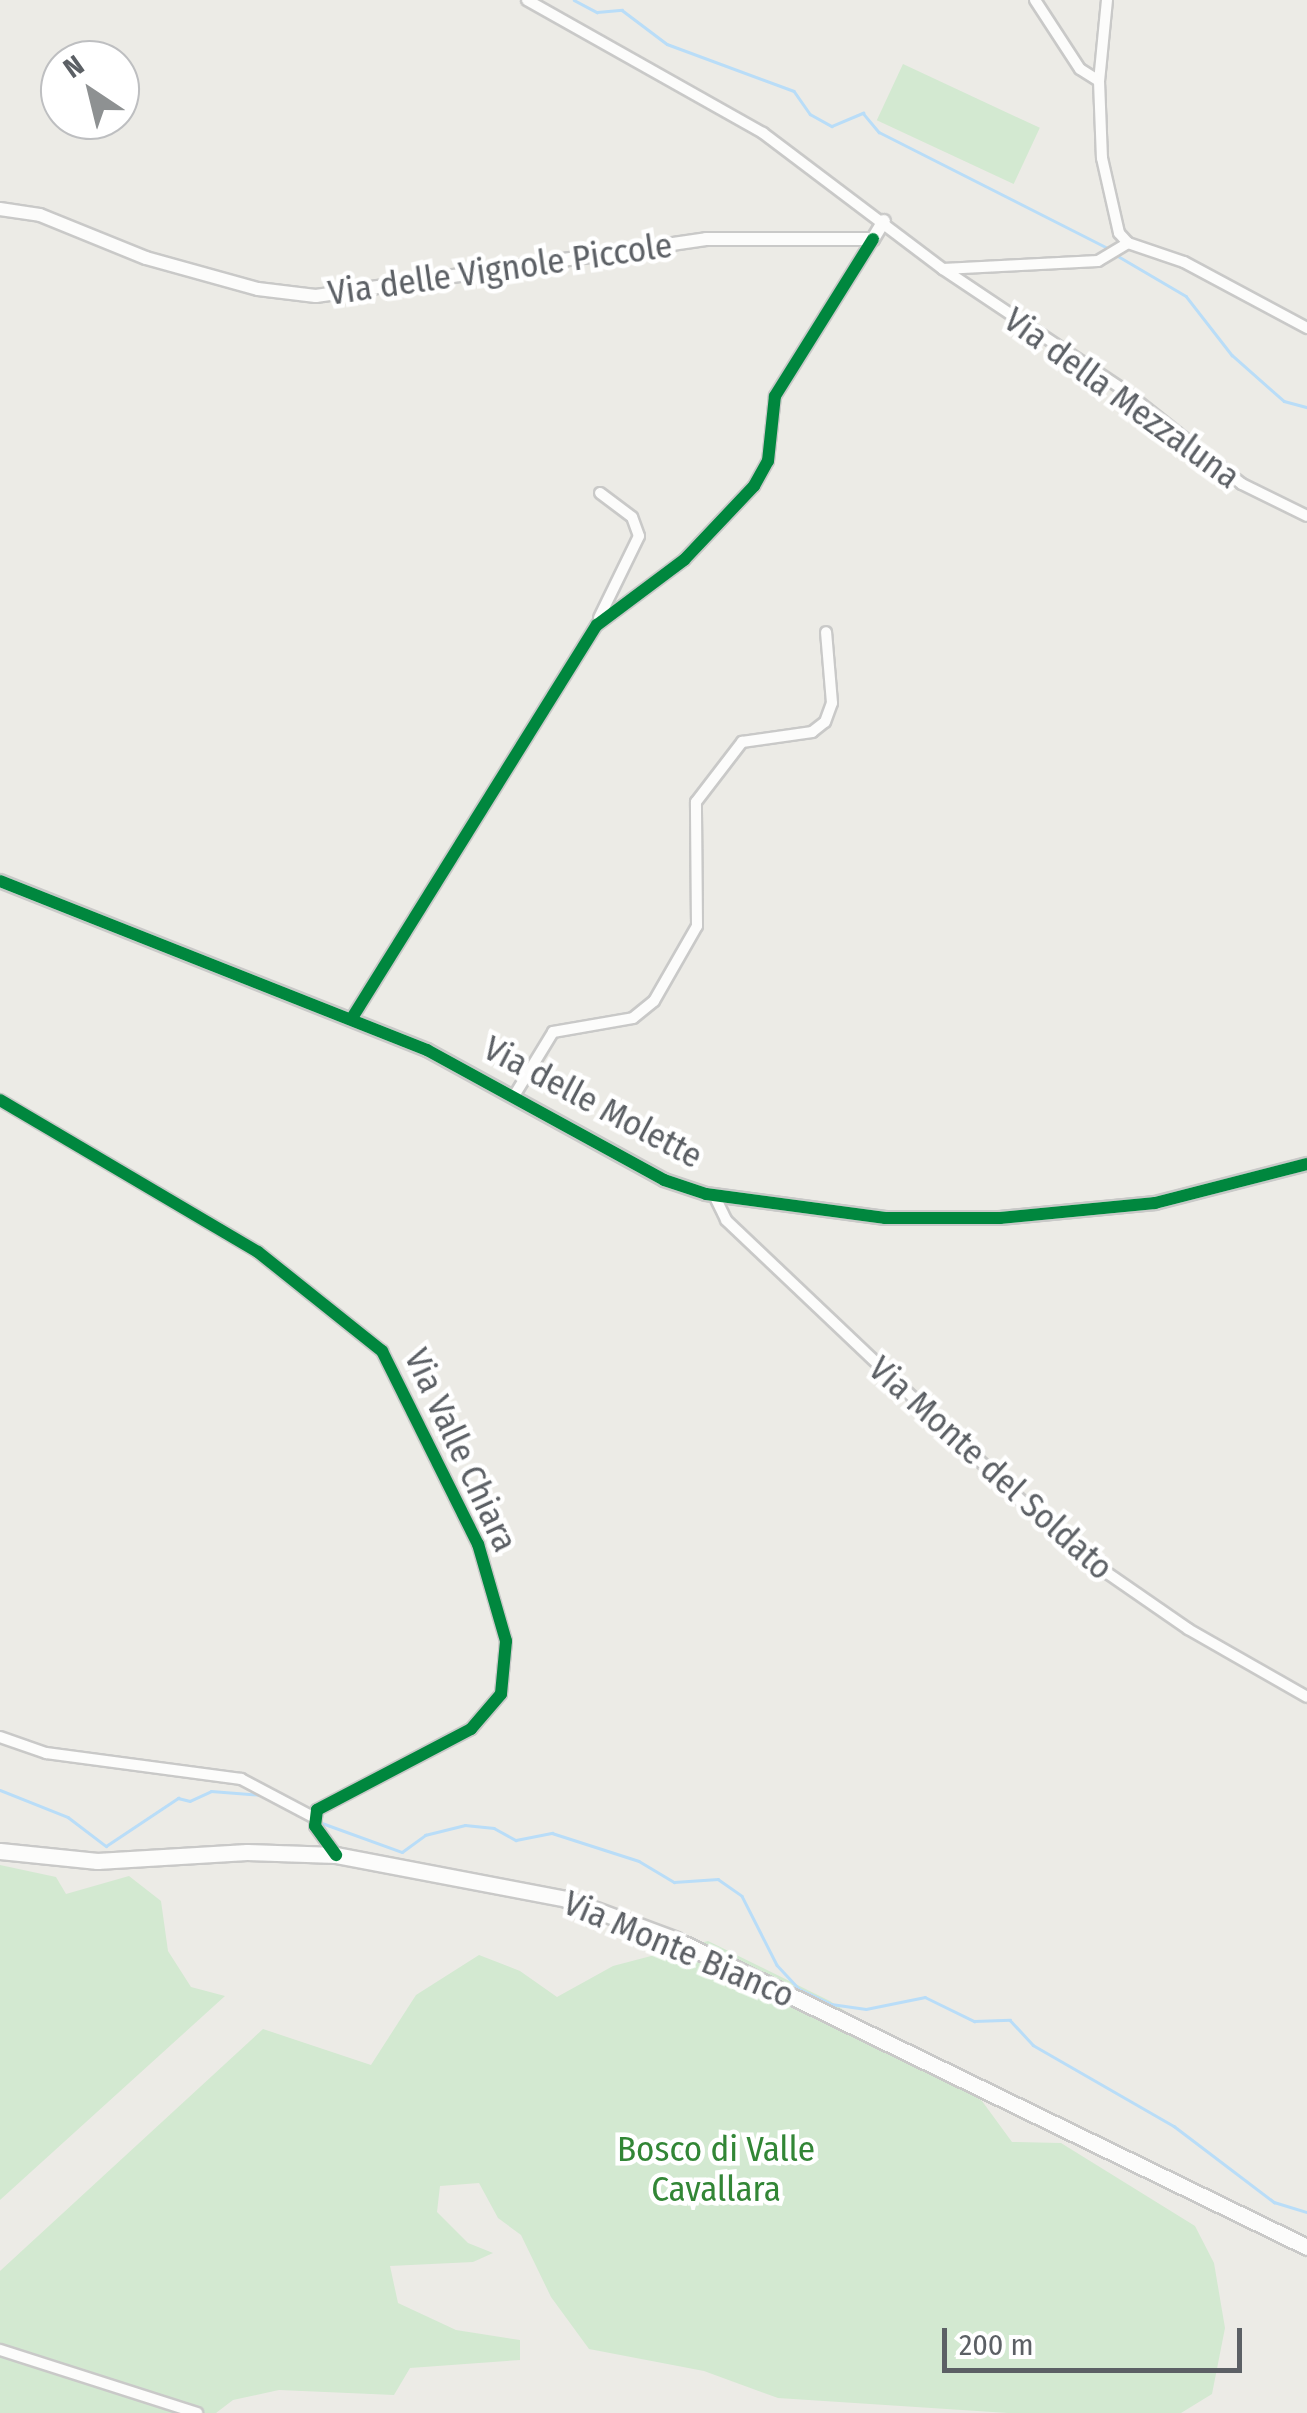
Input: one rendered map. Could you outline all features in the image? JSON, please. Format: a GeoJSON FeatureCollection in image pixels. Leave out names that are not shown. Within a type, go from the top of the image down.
{"type":"FeatureCollection","features":[{"type":"Feature","properties":{"kind":"main road","name":"Via Monte Bianco"},"geometry":{"type":"LineString","coordinates":[[0,1851],[97,1861],[247,1852],[336,1855],[540,1892],[676,1940],[1307,2247]]}},
{"type":"Feature","properties":{"kind":"street","name":"Via della Mezzaluna"},"geometry":{"type":"LineString","coordinates":[[527,0],[763,134],[879,217],[943,269],[1122,389],[1242,484],[1307,516]]}},
{"type":"Feature","properties":{"kind":"street"},"geometry":{"type":"LineString","coordinates":[[1035,0],[1080,69],[1099,81]]}},
{"type":"Feature","properties":{"kind":"street"},"geometry":{"type":"LineString","coordinates":[[1107,0],[1099,81],[1105,176],[1112,212],[1128,243],[1184,262],[1307,328]]}},
{"type":"Feature","properties":{"kind":"street","name":"Via delle Vignole Piccole"},"geometry":{"type":"LineString","coordinates":[[0,209],[45,216],[146,258],[299,296],[380,290],[706,240],[873,239]]}},
{"type":"Feature","properties":{"kind":"street"},"geometry":{"type":"LineString","coordinates":[[592,632],[684,560],[750,492],[768,461],[775,396],[873,239],[879,217]]}},
{"type":"Feature","properties":{"kind":"street","name":"Via della Mezzaluna"},"geometry":{"type":"LineString","coordinates":[[943,269],[1098,261],[1128,243]]}},
{"type":"Feature","properties":{"kind":"street"},"geometry":{"type":"LineString","coordinates":[[352,1018],[592,632],[639,536],[632,517],[600,493]]}},
{"type":"Feature","properties":{"kind":"street"},"geometry":{"type":"LineString","coordinates":[[514,1096],[554,1032],[633,1018],[654,1001],[697,926],[692,834],[698,799],[742,742],[812,732],[825,722],[832,706],[826,632]]}},
{"type":"Feature","properties":{"kind":"street","name":"Via delle Molette"},"geometry":{"type":"LineString","coordinates":[[0,881],[352,1018],[514,1096],[664,1180],[714,1195],[885,1218],[982,1219],[1155,1203],[1307,1164]]}},
{"type":"Feature","properties":{"kind":"street","name":"Via Valle Chiara"},"geometry":{"type":"LineString","coordinates":[[0,1100],[245,1244],[382,1351],[478,1544],[507,1651],[496,1703],[451,1742],[313,1817]]}},
{"type":"Feature","properties":{"kind":"street","name":"Via Monte del Soldato"},"geometry":{"type":"LineString","coordinates":[[714,1195],[726,1220],[1074,1550],[1188,1629],[1307,1697]]}},
{"type":"Feature","properties":{"kind":"street"},"geometry":{"type":"LineString","coordinates":[[0,1737],[46,1753],[241,1779],[313,1817],[336,1855]]}},
{"type":"Feature","properties":{"kind":"street"},"geometry":{"type":"LineString","coordinates":[[0,2350],[197,2413]]}},
{"type":"Feature","properties":{"kind":"green space"},"geometry":{"type":"Polygon","coordinates":[[[903,64],[1040,128],[1014,184],[877,120],[903,64]]]}},
{"type":"Feature","properties":{"kind":"green space"},"geometry":{"type":"Polygon","coordinates":[[[0,1865],[56,1877],[66,1894],[129,1876],[161,1901],[168,1951],[191,1987],[225,1996],[0,2200],[0,1865]]]}},
{"type":"Feature","properties":{"kind":"green space","name":"Bosco di Valle Cavallara"},"geometry":{"type":"Polygon","coordinates":[[[708,1941],[830,2001],[982,2101],[1012,2142],[1061,2143],[1195,2226],[1214,2263],[1225,2328],[1212,2394],[1181,2413],[1008,2413],[778,2398],[704,2371],[589,2349],[551,2297],[521,2235],[498,2218],[479,2183],[440,2186],[437,2212],[468,2243],[493,2253],[473,2262],[390,2266],[398,2303],[456,2330],[520,2340],[520,2360],[410,2368],[394,2395],[279,2390],[233,2400],[216,2413],[0,2413],[0,2271],[263,2029],[371,2065],[416,1995],[479,1955],[520,1971],[557,1997],[613,1966],[708,1941]]]}},
{"type":"Feature","properties":{"kind":"waterway"},"geometry":{"type":"LineString","coordinates":[[574,0],[597,12],[622,10],[667,44],[794,91],[810,114],[832,126],[863,113],[879,132],[1112,250]]}},
{"type":"Feature","properties":{"kind":"waterway"},"geometry":{"type":"LineString","coordinates":[[1118,256],[1186,296],[1232,355],[1284,401],[1307,407]]}},
{"type":"Feature","properties":{"kind":"waterway"},"geometry":{"type":"LineString","coordinates":[[0,1790],[68,1817],[106,1846],[178,1798],[190,1801],[211,1791],[262,1795]]}},
{"type":"Feature","properties":{"kind":"waterway"},"geometry":{"type":"LineString","coordinates":[[286,1808],[314,1822]]}},
{"type":"Feature","properties":{"kind":"waterway"},"geometry":{"type":"LineString","coordinates":[[322,1823],[402,1852],[425,1835],[465,1825],[494,1828],[516,1840],[552,1833],[639,1861],[674,1882],[718,1879],[742,1896],[777,1965],[799,1989],[831,2004],[866,2009],[925,1997],[974,2021],[1010,2020],[1033,2045],[1174,2126],[1274,2202],[1307,2212]]}},
{"type":"Feature","properties":{"kind":"cycle path"},"geometry":{"type":"LineString","coordinates":[[352,1018],[597,625],[684,560],[754,486],[768,461],[775,396],[873,239]]}},
{"type":"Feature","properties":{"kind":"cycle path"},"geometry":{"type":"LineString","coordinates":[[0,881],[427,1050],[664,1180],[706,1194],[885,1218],[1000,1218],[1155,1203],[1307,1164]]}},
{"type":"Feature","properties":{"kind":"cycle path"},"geometry":{"type":"LineString","coordinates":[[0,1100],[258,1252],[382,1351],[478,1544],[506,1641],[501,1694],[471,1729],[317,1810],[315,1826],[336,1855]]}}]}
